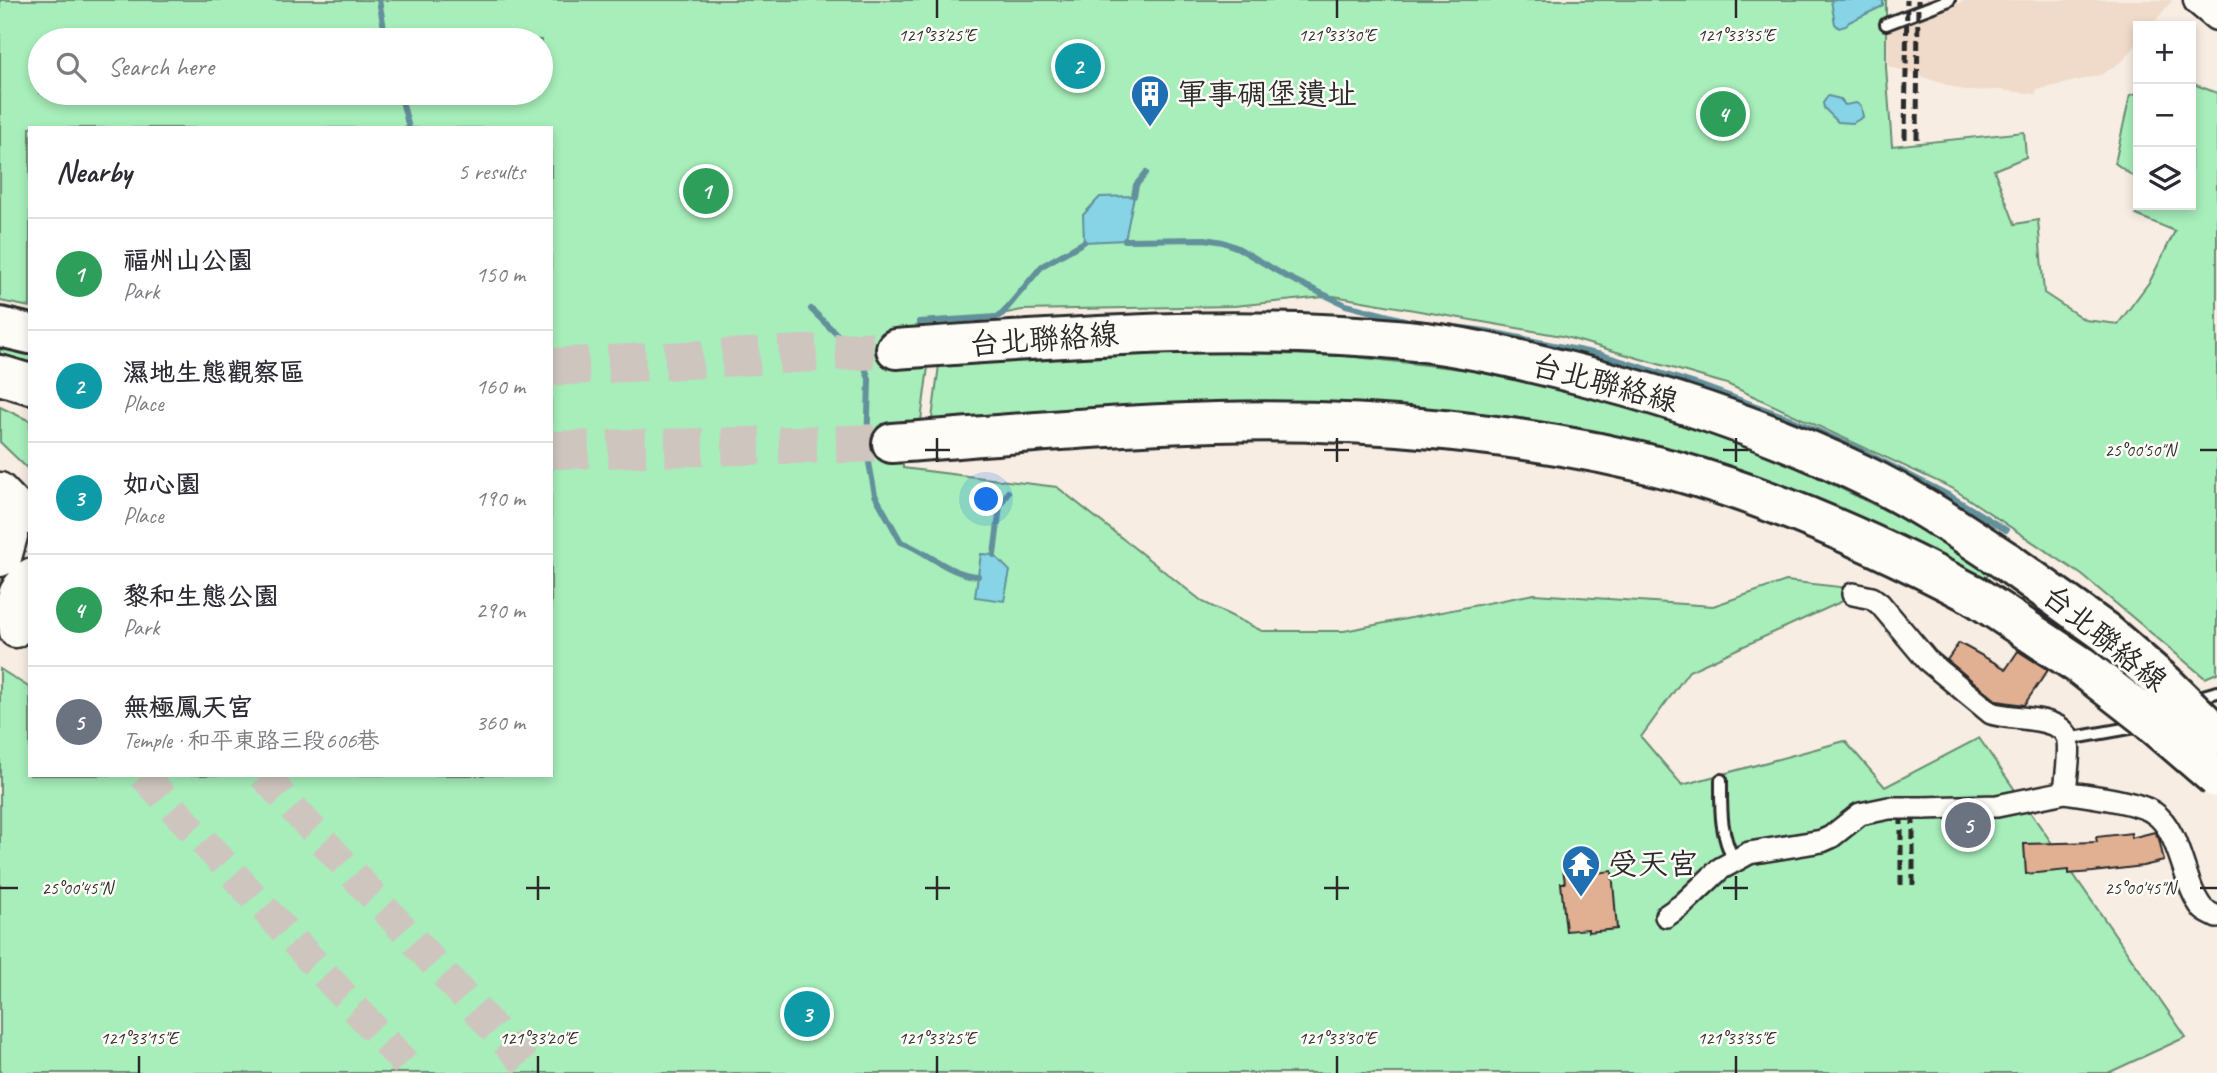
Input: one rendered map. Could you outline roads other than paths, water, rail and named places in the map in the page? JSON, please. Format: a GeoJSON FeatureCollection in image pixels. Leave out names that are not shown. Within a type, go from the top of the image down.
{"type":"FeatureCollection","features":[{"type":"Feature","properties":{"kind":"highway"},"geometry":{"type":"LineString","coordinates":[[0,327],[28,334]]}},
{"type":"Feature","properties":{"kind":"highway","name":"台北聯絡線"},"geometry":{"type":"LineString","coordinates":[[896,349],[1121,333],[1211,331],[1408,340],[1513,358],[1642,391],[1780,438],[1864,475],[1953,525],[2105,632],[2165,684],[2217,735]]}},
{"type":"Feature","properties":{"kind":"highway"},"geometry":{"type":"LineString","coordinates":[[0,375],[28,383]]}},
{"type":"Feature","properties":{"kind":"highway","name":"台北聯絡線"},"geometry":{"type":"LineString","coordinates":[[892,443],[1133,425],[1311,423],[1500,437],[1602,453],[1677,472],[1762,499],[1842,530],[1974,595],[2081,666],[2217,778]]}},
{"type":"Feature","properties":{"kind":"main road"},"geometry":{"type":"LineString","coordinates":[[2199,0],[2217,15]]}},
{"type":"Feature","properties":{"kind":"main road"},"geometry":{"type":"LineString","coordinates":[[0,488],[28,518]]}},
{"type":"Feature","properties":{"kind":"main road"},"geometry":{"type":"LineString","coordinates":[[0,516],[12,536],[6,558],[0,561]]}},
{"type":"Feature","properties":{"kind":"main road"},"geometry":{"type":"LineString","coordinates":[[15,632],[11,602],[17,585],[28,576]]}},
{"type":"Feature","properties":{"kind":"street"},"geometry":{"type":"LineString","coordinates":[[1853,594],[1871,598],[1880,604],[1927,660],[1990,713],[2054,724],[2063,730],[2068,738],[2065,792]]}},
{"type":"Feature","properties":{"kind":"street"},"geometry":{"type":"LineString","coordinates":[[1666,916],[1682,905],[1720,869],[1734,861],[1763,849],[1822,841],[1860,814],[1889,808],[1997,806],[2065,792],[2141,807],[2155,813],[2164,824],[2184,863],[2192,887],[2204,909],[2217,917]]}},
{"type":"Feature","properties":{"kind":"lane"},"geometry":{"type":"LineString","coordinates":[[1886,24],[1949,0]]}},
{"type":"Feature","properties":{"kind":"lane"},"geometry":{"type":"LineString","coordinates":[[2176,708],[2199,695],[2217,692]]}},
{"type":"Feature","properties":{"kind":"lane"},"geometry":{"type":"LineString","coordinates":[[2068,738],[2141,726],[2164,714]]}},
{"type":"Feature","properties":{"kind":"lane"},"geometry":{"type":"LineString","coordinates":[[1721,780],[1721,822],[1725,842],[1734,861]]}},
{"type":"Feature","properties":{"kind":"water"},"geometry":{"type":"Polygon","coordinates":[[[1831,0],[1883,0],[1883,6],[1839,28],[1835,24],[1831,0]]]}},
{"type":"Feature","properties":{"kind":"water"},"geometry":{"type":"Polygon","coordinates":[[[1828,96],[1840,99],[1845,105],[1856,103],[1861,106],[1863,117],[1853,123],[1838,122],[1824,108],[1823,103],[1828,96]]]}},
{"type":"Feature","properties":{"kind":"water"},"geometry":{"type":"Polygon","coordinates":[[[1134,196],[1125,240],[1084,242],[1083,215],[1100,197],[1134,196]]]}},
{"type":"Feature","properties":{"kind":"water"},"geometry":{"type":"Polygon","coordinates":[[[981,554],[994,555],[1010,571],[1004,601],[975,597],[981,554]]]}},
{"type":"Feature","properties":{"kind":"waterway"},"geometry":{"type":"LineString","coordinates":[[379,0],[384,28]]}},
{"type":"Feature","properties":{"kind":"waterway"},"geometry":{"type":"LineString","coordinates":[[403,105],[408,126]]}},
{"type":"Feature","properties":{"kind":"waterway"},"geometry":{"type":"LineString","coordinates":[[1134,196],[1136,185],[1146,173]]}},
{"type":"Feature","properties":{"kind":"waterway"},"geometry":{"type":"LineString","coordinates":[[1125,240],[1205,239],[1223,242],[1346,305],[1408,321],[1486,331],[1602,355],[1699,385],[1786,417],[1856,448],[1950,496],[2006,530]]}},
{"type":"Feature","properties":{"kind":"waterway"},"geometry":{"type":"LineString","coordinates":[[919,322],[997,317],[1042,266],[1084,242]]}},
{"type":"Feature","properties":{"kind":"waterway"},"geometry":{"type":"LineString","coordinates":[[811,309],[862,359],[869,379],[867,452],[875,495],[901,542],[957,572],[978,576]]}},
{"type":"Feature","properties":{"kind":"waterway"},"geometry":{"type":"LineString","coordinates":[[994,555],[1000,506],[1008,492]]}},
{"type":"Feature","properties":{"kind":"tunnel"},"geometry":{"type":"LineString","coordinates":[[553,367],[896,349]]}},
{"type":"Feature","properties":{"kind":"tunnel"},"geometry":{"type":"LineString","coordinates":[[553,450],[892,443]]}},
{"type":"Feature","properties":{"kind":"tunnel"},"geometry":{"type":"LineString","coordinates":[[145,777],[414,1073]]}},
{"type":"Feature","properties":{"kind":"tunnel"},"geometry":{"type":"LineString","coordinates":[[265,777],[534,1073]]}},
{"type":"Feature","properties":{"kind":"railway"},"geometry":{"type":"LineString","coordinates":[[1905,139],[1907,0]]}},
{"type":"Feature","properties":{"kind":"railway"},"geometry":{"type":"LineString","coordinates":[[1917,139],[1918,0]]}},
{"type":"Feature","properties":{"kind":"railway"},"geometry":{"type":"LineString","coordinates":[[1901,796],[1901,885]]}},
{"type":"Feature","properties":{"kind":"railway"},"geometry":{"type":"LineString","coordinates":[[1913,796],[1913,885]]}},
{"type":"Feature","properties":{"kind":"place","name":"濕地生態觀察區"},"geometry":{"type":"Point","coordinates":[1078,66]}},
{"type":"Feature","properties":{"kind":"place","name":"黎和生態公園"},"geometry":{"type":"Point","coordinates":[1723,114]}},
{"type":"Feature","properties":{"kind":"place","name":"軍事碉堡遺址"},"geometry":{"type":"Point","coordinates":[1150,128]}},
{"type":"Feature","properties":{"kind":"place","name":"福州山公園"},"geometry":{"type":"Point","coordinates":[706,191]}},
{"type":"Feature","properties":{"kind":"place","name":"無極鳳天宮"},"geometry":{"type":"Point","coordinates":[1968,825]}},
{"type":"Feature","properties":{"kind":"place","name":"受天宮"},"geometry":{"type":"Point","coordinates":[1581,898]}},
{"type":"Feature","properties":{"kind":"place","name":"如心園"},"geometry":{"type":"Point","coordinates":[807,1014]}}]}
